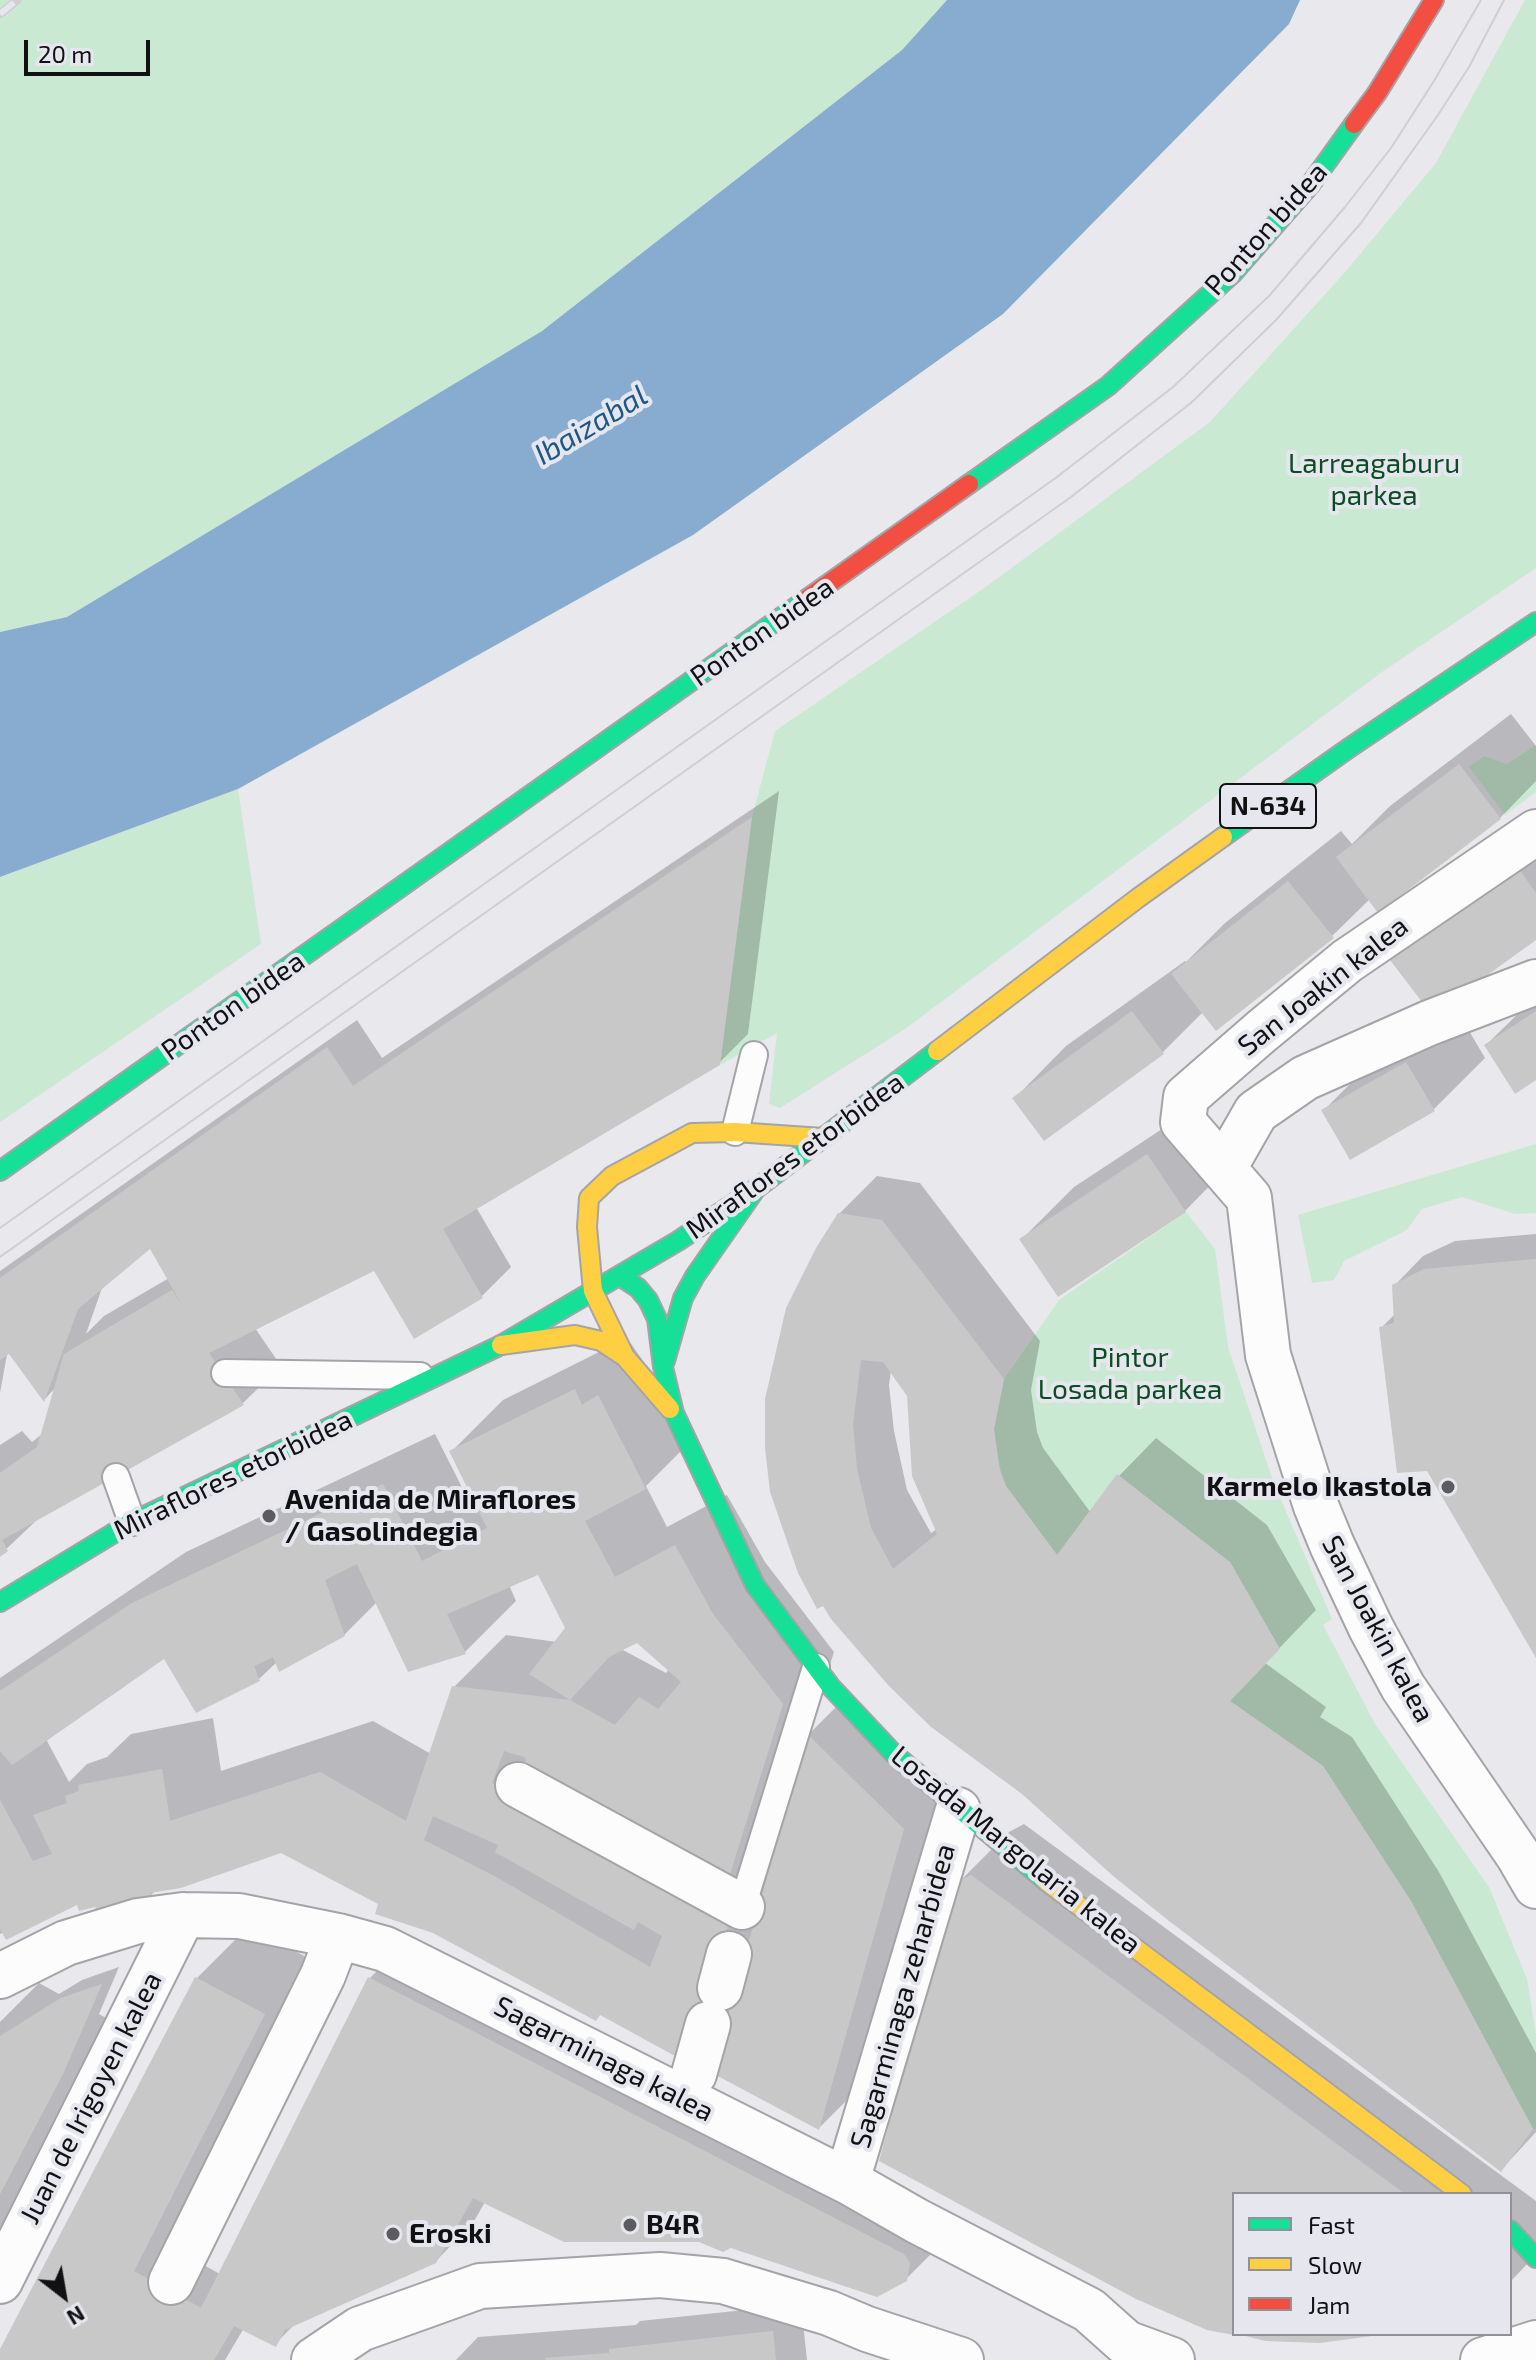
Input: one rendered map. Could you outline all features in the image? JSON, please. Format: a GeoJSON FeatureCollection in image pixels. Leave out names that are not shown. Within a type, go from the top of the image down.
{"type":"FeatureCollection","features":[{"type":"Feature","properties":{"kind":"street","name":"Ponton bidea"},"geometry":{"type":"LineString","coordinates":[[0,1171],[1108,386],[1233,273],[1310,185],[1377,93],[1434,0]]}},
{"type":"Feature","properties":{"kind":"street","name":"Miraflores etorbidea"},"geometry":{"type":"LineString","coordinates":[[0,1602],[132,1522],[501,1345],[678,1241],[757,1188],[1138,898],[1349,748],[1536,622]]}},
{"type":"Feature","properties":{"kind":"street","name":"San Joakin kalea"},"geometry":{"type":"LineString","coordinates":[[1536,832],[1347,961],[1186,1097],[1183,1122],[1249,1198],[1268,1355],[1316,1506],[1332,1545],[1403,1687],[1536,1886]]}},
{"type":"Feature","properties":{"kind":"street"},"geometry":{"type":"LineString","coordinates":[[1224,1168],[1256,1112],[1305,1078],[1429,1023],[1536,982]]}},
{"type":"Feature","properties":{"kind":"street","name":"Losada Margolaria kalea"},"geometry":{"type":"LineString","coordinates":[[625,1357],[593,1291],[587,1227],[589,1198],[612,1176],[692,1133],[735,1132],[823,1138]]}},
{"type":"Feature","properties":{"kind":"street","name":"Losada Margolaria kalea"},"geometry":{"type":"LineString","coordinates":[[757,1188],[708,1256],[683,1298],[663,1367],[674,1413],[755,1585],[831,1687],[894,1754],[958,1810],[1051,1885],[1459,2192]]}},
{"type":"Feature","properties":{"kind":"street"},"geometry":{"type":"LineString","coordinates":[[620,1276],[638,1288],[657,1319],[663,1367]]}},
{"type":"Feature","properties":{"kind":"street","name":"Losada Margolaria kalea"},"geometry":{"type":"LineString","coordinates":[[501,1345],[575,1335],[601,1341],[625,1357],[674,1413]]}},
{"type":"Feature","properties":{"kind":"street"},"geometry":{"type":"LineString","coordinates":[[518,1785],[742,1907]]}},
{"type":"Feature","properties":{"kind":"street","name":"Sagarminaga zeharbidea"},"geometry":{"type":"LineString","coordinates":[[847,2181],[958,1810]]}},
{"type":"Feature","properties":{"kind":"street","name":"Sagarminaga kalea"},"geometry":{"type":"LineString","coordinates":[[0,1976],[66,1943],[138,1921],[183,1915],[239,1916],[385,1949],[847,2181],[928,2227],[1089,2310],[1118,2351],[1172,2360]]}},
{"type":"Feature","properties":{"kind":"street","name":"Juan de Irigoyen kalea"},"geometry":{"type":"LineString","coordinates":[[0,2281],[183,1915]]}},
{"type":"Feature","properties":{"kind":"street"},"geometry":{"type":"LineString","coordinates":[[171,2282],[323,1975],[338,1936]]}},
{"type":"Feature","properties":{"kind":"street"},"geometry":{"type":"LineString","coordinates":[[694,2074],[719,1989]]}},
{"type":"Feature","properties":{"kind":"street"},"geometry":{"type":"LineString","coordinates":[[1512,2232],[1536,2258]]}},
{"type":"Feature","properties":{"kind":"street"},"geometry":{"type":"LineString","coordinates":[[314,2360],[360,2329],[480,2286],[660,2275],[723,2281],[829,2313],[961,2360]]}},
{"type":"Feature","properties":{"kind":"street"},"geometry":{"type":"LineString","coordinates":[[1483,2360],[1536,2343]]}},
{"type":"Feature","properties":{"kind":"lane"},"geometry":{"type":"LineString","coordinates":[[735,1132],[754,1055]]}},
{"type":"Feature","properties":{"kind":"lane"},"geometry":{"type":"LineString","coordinates":[[225,1373],[440,1376]]}},
{"type":"Feature","properties":{"kind":"lane"},"geometry":{"type":"LineString","coordinates":[[116,1477],[132,1522]]}},
{"type":"Feature","properties":{"kind":"lane"},"geometry":{"type":"LineString","coordinates":[[742,1907],[816,1667]]}},
{"type":"Feature","properties":{"kind":"green space"},"geometry":{"type":"Polygon","coordinates":[[[0,0],[947,0],[902,50],[542,331],[67,617],[0,632],[0,0]]]}},
{"type":"Feature","properties":{"kind":"green space","name":"Larreagaburu parkea"},"geometry":{"type":"Polygon","coordinates":[[[1525,0],[1536,0],[1536,568],[1382,672],[905,1029],[780,1108],[769,1104],[777,1033],[720,1065],[752,817],[775,731],[987,586],[1210,422],[1346,271],[1436,163],[1525,0]]]}},
{"type":"Feature","properties":{"kind":"green space"},"geometry":{"type":"Polygon","coordinates":[[[1536,745],[1536,792],[1505,815],[1469,767],[1484,756],[1507,764],[1536,745]]]}},
{"type":"Feature","properties":{"kind":"green space"},"geometry":{"type":"Polygon","coordinates":[[[238,789],[261,944],[0,1122],[0,877],[238,789]]]}},
{"type":"Feature","properties":{"kind":"green space"},"geometry":{"type":"Polygon","coordinates":[[[1536,1144],[1536,1213],[1515,1214],[1462,1197],[1422,1209],[1407,1230],[1344,1261],[1334,1280],[1312,1283],[1298,1215],[1536,1144]]]}},
{"type":"Feature","properties":{"kind":"green space","name":"Pintor Losada parkea"},"geometry":{"type":"Polygon","coordinates":[[[1186,1212],[1215,1249],[1228,1347],[1273,1481],[1332,1619],[1323,1625],[1375,1724],[1489,1887],[1527,1979],[1536,2035],[1536,2129],[1533,2129],[1411,1901],[1323,1766],[1230,1701],[1280,1649],[1230,1562],[1057,1555],[1006,1486],[996,1455],[994,1429],[1004,1379],[1059,1300],[1186,1212]]]}},
{"type":"Feature","properties":{"kind":"water","name":"Ibaizabal"},"geometry":{"type":"Polygon","coordinates":[[[947,0],[1300,0],[1289,24],[1003,314],[693,535],[238,789],[0,877],[0,632],[67,617],[542,331],[902,50],[947,0]]]}},
{"type":"Feature","properties":{"kind":"building"},"geometry":{"type":"Polygon","coordinates":[[[1459,764],[1501,819],[1378,913],[1336,857],[1459,764]]]}},
{"type":"Feature","properties":{"kind":"building"},"geometry":{"type":"Polygon","coordinates":[[[752,817],[720,1065],[443,1229],[483,1298],[414,1339],[374,1271],[209,1353],[244,1405],[2,1540],[8,1551],[0,1557],[0,1473],[37,1447],[64,1354],[172,1290],[182,1305],[150,1249],[78,1309],[44,1402],[9,1354],[0,1360],[0,1278],[327,1047],[353,1086],[752,817]]]}},
{"type":"Feature","properties":{"kind":"building"},"geometry":{"type":"Polygon","coordinates":[[[1518,868],[1536,893],[1536,940],[1432,1015],[1390,960],[1518,868]]]}},
{"type":"Feature","properties":{"kind":"building"},"geometry":{"type":"Polygon","coordinates":[[[1288,881],[1334,938],[1216,1031],[1171,974],[1288,881]]]}},
{"type":"Feature","properties":{"kind":"building"},"geometry":{"type":"Polygon","coordinates":[[[1132,1011],[1164,1054],[1044,1141],[1012,1098],[1132,1011]]]}},
{"type":"Feature","properties":{"kind":"building"},"geometry":{"type":"Polygon","coordinates":[[[1536,1011],[1536,1080],[1515,1094],[1484,1045],[1536,1011]]]}},
{"type":"Feature","properties":{"kind":"building"},"geometry":{"type":"Polygon","coordinates":[[[1406,1062],[1435,1111],[1350,1160],[1321,1110],[1406,1062]]]}},
{"type":"Feature","properties":{"kind":"building"},"geometry":{"type":"Polygon","coordinates":[[[1147,1154],[1186,1212],[1058,1297],[1019,1239],[1147,1154]]]}},
{"type":"Feature","properties":{"kind":"building"},"geometry":{"type":"Polygon","coordinates":[[[838,1213],[882,1220],[1004,1379],[994,1429],[1000,1471],[1006,1486],[1057,1555],[1117,1474],[1230,1562],[1280,1649],[1230,1701],[1323,1766],[1411,1901],[1533,2129],[1501,2172],[1169,1921],[1112,1875],[1022,1794],[931,1727],[889,1686],[823,1606],[817,1609],[798,1573],[770,1492],[765,1448],[765,1399],[786,1308],[816,1248],[838,1213]],[[861,1360],[853,1424],[857,1469],[871,1528],[893,1569],[937,1534],[912,1476],[907,1396],[883,1362],[861,1360]]]}},
{"type":"Feature","properties":{"kind":"building"},"geometry":{"type":"Polygon","coordinates":[[[1536,1259],[1536,1658],[1427,1471],[1397,1473],[1379,1327],[1394,1323],[1392,1285],[1424,1269],[1536,1259]]]}},
{"type":"Feature","properties":{"kind":"building"},"geometry":{"type":"Polygon","coordinates":[[[575,1389],[582,1405],[598,1395],[646,1489],[585,1521],[615,1577],[675,1545],[713,1614],[783,1704],[725,1890],[528,1774],[525,1757],[504,1751],[492,1783],[731,1915],[686,2062],[600,2015],[596,2021],[433,1933],[375,1914],[378,1904],[281,1853],[181,1888],[150,1893],[151,1898],[97,1911],[95,1907],[79,1911],[77,1905],[6,1940],[0,1929],[0,1800],[33,1861],[52,1854],[33,1815],[67,1803],[65,1796],[79,1791],[78,1785],[162,1769],[170,1821],[320,1772],[406,1821],[452,1686],[570,1700],[529,1674],[565,1628],[538,1575],[447,1614],[466,1654],[408,1672],[357,1564],[325,1580],[345,1636],[279,1672],[273,1657],[254,1666],[260,1681],[196,1713],[164,1659],[12,1765],[0,1751],[0,1691],[132,1603],[383,1484],[422,1561],[487,1528],[449,1451],[575,1389]],[[637,1643],[609,1657],[570,1700],[615,1725],[639,1697],[658,1709],[681,1682],[637,1643]],[[433,1816],[424,1840],[498,1878],[650,1967],[662,1936],[638,1922],[634,1930],[495,1852],[498,1845],[433,1816]]]}},
{"type":"Feature","properties":{"kind":"building"},"geometry":{"type":"Polygon","coordinates":[[[807,1734],[904,1829],[819,2130],[712,2073],[807,1734]]]}},
{"type":"Feature","properties":{"kind":"building"},"geometry":{"type":"Polygon","coordinates":[[[971,1875],[1402,2192],[1232,2192],[1232,2335],[1207,2330],[1136,2299],[879,2161],[955,1883],[971,1875]]]}},
{"type":"Feature","properties":{"kind":"building"},"geometry":{"type":"Polygon","coordinates":[[[195,1977],[265,2014],[134,2271],[201,2308],[368,1977],[904,2254],[910,2263],[907,2281],[877,2297],[731,2248],[723,2252],[699,2242],[564,2242],[473,2198],[436,2263],[285,2330],[276,2347],[234,2326],[214,2360],[0,2360],[0,2349],[195,1977]]]}},
{"type":"Feature","properties":{"kind":"building"},"geometry":{"type":"Polygon","coordinates":[[[102,1984],[63,2074],[0,2194],[0,2036],[61,1998],[102,1984]]]}},
{"type":"Feature","properties":{"kind":"building"},"geometry":{"type":"Polygon","coordinates":[[[773,2331],[776,2360],[545,2360],[609,2353],[609,2349],[773,2331]]]}},
{"type":"Feature","properties":{"kind":"building"},"geometry":{"type":"Polygon","coordinates":[[[1246,2336],[1372,2336],[1320,2343],[1265,2341],[1246,2336]]]}},
{"type":"Feature","properties":{"kind":"tram line"},"geometry":{"type":"LineString","coordinates":[[0,1228],[1057,477],[1173,387],[1269,296],[1345,207],[1391,148],[1481,0]]}},
{"type":"Feature","properties":{"kind":"tram line"},"geometry":{"type":"LineString","coordinates":[[0,1257],[1071,497],[1192,402],[1277,319],[1361,223],[1469,67],[1504,0]]}},
{"type":"Feature","properties":{"kind":"railway"},"geometry":{"type":"LineString","coordinates":[[0,14],[17,0]]}},
{"type":"Feature","properties":{"kind":"traffic: fast"},"geometry":{"type":"LineString","coordinates":[[969,484],[1108,386],[1233,273],[1310,185],[1354,124]]}},
{"type":"Feature","properties":{"kind":"traffic: fast"},"geometry":{"type":"LineString","coordinates":[[0,1171],[807,599]]}},
{"type":"Feature","properties":{"kind":"traffic: fast"},"geometry":{"type":"LineString","coordinates":[[1223,837],[1536,622]]}},
{"type":"Feature","properties":{"kind":"traffic: fast"},"geometry":{"type":"LineString","coordinates":[[0,1602],[132,1522],[501,1345],[678,1241],[757,1188],[937,1051]]}},
{"type":"Feature","properties":{"kind":"traffic: fast"},"geometry":{"type":"LineString","coordinates":[[665,1361],[683,1298],[755,1190]]}},
{"type":"Feature","properties":{"kind":"traffic: fast"},"geometry":{"type":"LineString","coordinates":[[620,1276],[638,1288],[657,1319],[663,1367],[674,1413],[755,1585],[831,1687],[894,1754],[1046,1881]]}},
{"type":"Feature","properties":{"kind":"traffic: fast"},"geometry":{"type":"LineString","coordinates":[[1512,2232],[1536,2258]]}},
{"type":"Feature","properties":{"kind":"traffic: slow"},"geometry":{"type":"LineString","coordinates":[[937,1051],[1223,837]]}},
{"type":"Feature","properties":{"kind":"traffic: slow"},"geometry":{"type":"LineString","coordinates":[[670,1409],[625,1357],[593,1291],[587,1227],[589,1198],[612,1176],[692,1133],[735,1132],[823,1138]]}},
{"type":"Feature","properties":{"kind":"traffic: slow"},"geometry":{"type":"LineString","coordinates":[[501,1345],[575,1335],[601,1341],[625,1357]]}},
{"type":"Feature","properties":{"kind":"traffic: slow"},"geometry":{"type":"LineString","coordinates":[[1046,1881],[1459,2192]]}},
{"type":"Feature","properties":{"kind":"traffic: jam"},"geometry":{"type":"LineString","coordinates":[[1354,124],[1377,93],[1434,0]]}},
{"type":"Feature","properties":{"kind":"traffic: jam"},"geometry":{"type":"LineString","coordinates":[[807,599],[969,484]]}},
{"type":"Feature","properties":{"kind":"place","name":"Karmelo Ikastola"},"geometry":{"type":"Point","coordinates":[1448,1487]}},
{"type":"Feature","properties":{"kind":"place","name":"Avenida de Miraflores / Gasolindegia"},"geometry":{"type":"Point","coordinates":[269,1516]}},
{"type":"Feature","properties":{"kind":"place","name":"B4R"},"geometry":{"type":"Point","coordinates":[630,2225]}},
{"type":"Feature","properties":{"kind":"place","name":"Eroski"},"geometry":{"type":"Point","coordinates":[393,2234]}}]}
